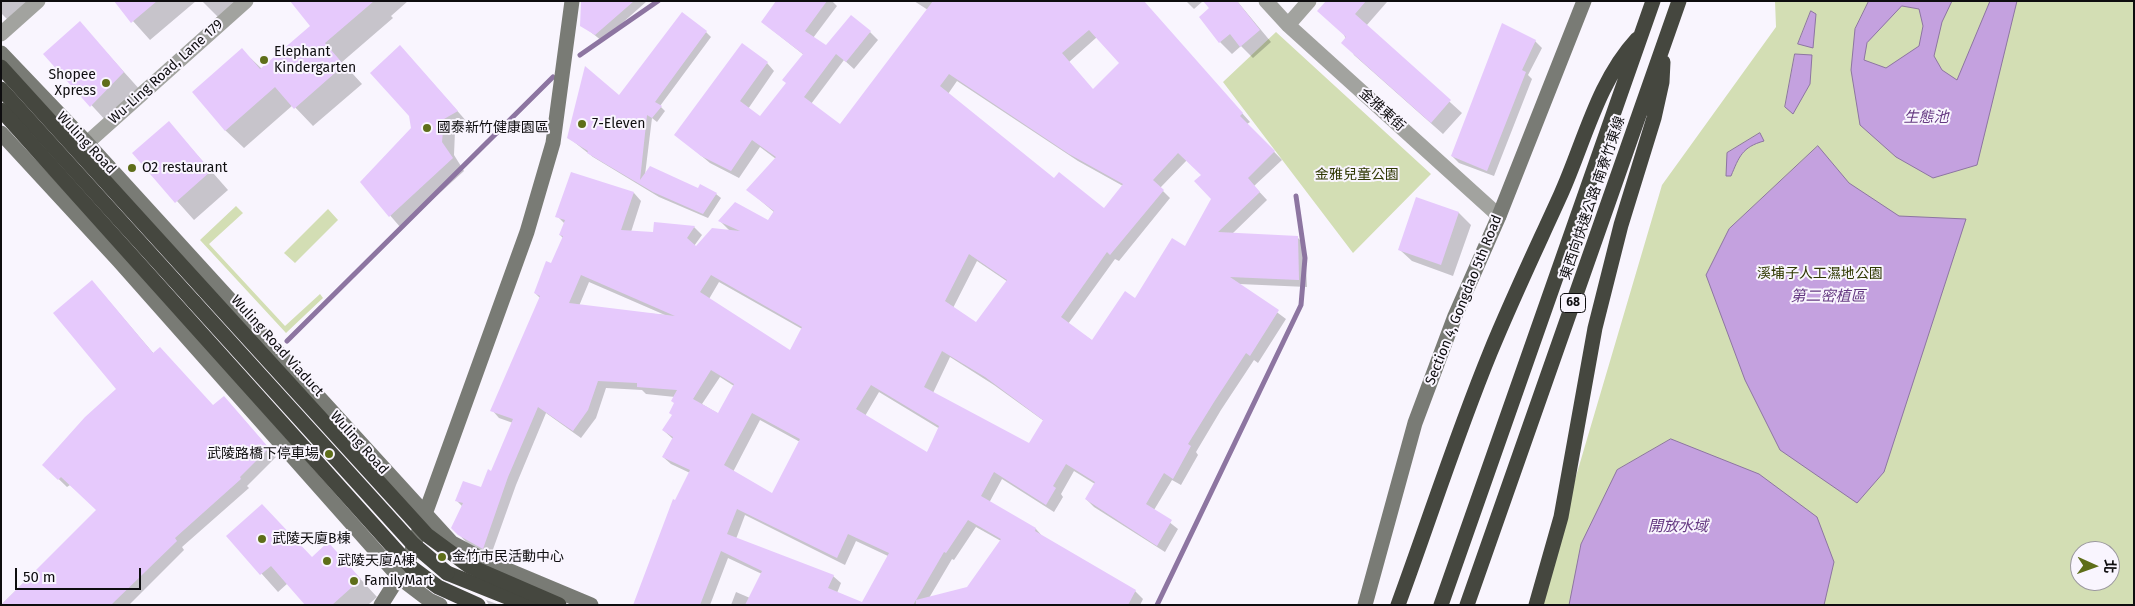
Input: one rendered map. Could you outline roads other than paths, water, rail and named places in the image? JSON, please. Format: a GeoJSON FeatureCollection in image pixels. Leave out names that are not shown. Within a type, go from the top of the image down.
{"type":"FeatureCollection","features":[{"type":"Feature","properties":{"kind":"highway","name":"東西向快速公路 南寮竹東線"},"geometry":{"type":"LineString","coordinates":[[1441,605],[1653,1]]}},
{"type":"Feature","properties":{"kind":"highway","name":"東西向快速公路 南寮竹東線"},"geometry":{"type":"LineString","coordinates":[[1468,605],[1679,1]]}},
{"type":"Feature","properties":{"kind":"highway"},"geometry":{"type":"LineString","coordinates":[[1398,605],[1448,460],[1527,264],[1561,194],[1608,81],[1622,55],[1641,34]]}},
{"type":"Feature","properties":{"kind":"highway"},"geometry":{"type":"LineString","coordinates":[[1536,605],[1561,517],[1595,328],[1621,225],[1654,118],[1662,82],[1665,41]]}},
{"type":"Feature","properties":{"kind":"highway","name":"Wuling Road Viaduct"},"geometry":{"type":"LineString","coordinates":[[1,67],[427,535],[469,566],[559,605]]}},
{"type":"Feature","properties":{"kind":"highway"},"geometry":{"type":"LineString","coordinates":[[1,89],[413,544],[447,573],[481,593],[508,605]]}},
{"type":"Feature","properties":{"kind":"highway"},"geometry":{"type":"LineString","coordinates":[[1,110],[411,567],[438,587],[478,605]]}},
{"type":"Feature","properties":{"kind":"highway"},"geometry":{"type":"LineString","coordinates":[[447,573],[532,605]]}},
{"type":"Feature","properties":{"kind":"street"},"geometry":{"type":"LineString","coordinates":[[1,34],[38,1]]}},
{"type":"Feature","properties":{"kind":"street","name":"Wu-Ling Road, Lane 179"},"geometry":{"type":"LineString","coordinates":[[87,143],[246,1]]}},
{"type":"Feature","properties":{"kind":"street"},"geometry":{"type":"LineString","coordinates":[[381,605],[408,564],[520,257],[553,143],[572,1]]}},
{"type":"Feature","properties":{"kind":"street","name":"金雅東街"},"geometry":{"type":"LineString","coordinates":[[1266,1],[1288,25],[1499,216]]}},
{"type":"Feature","properties":{"kind":"street"},"geometry":{"type":"LineString","coordinates":[[1288,25],[1309,1]]}},
{"type":"Feature","properties":{"kind":"street","name":"Section 4, Gongdao 5th Road"},"geometry":{"type":"LineString","coordinates":[[1365,605],[1415,423],[1455,316],[1499,216],[1584,1]]}},
{"type":"Feature","properties":{"kind":"street","name":"Wuling Road"},"geometry":{"type":"LineString","coordinates":[[1,53],[87,143],[452,544],[486,561],[591,605]]}},
{"type":"Feature","properties":{"kind":"street"},"geometry":{"type":"LineString","coordinates":[[1,133],[119,261],[400,578],[429,600],[440,605]]}},
{"type":"Feature","properties":{"kind":"water","name":"生態池"},"geometry":{"type":"Polygon","coordinates":[[[1869,1],[1952,1],[1942,22],[1934,56],[1942,70],[1957,80],[1990,1],[2017,1],[1977,165],[1933,178],[1896,157],[1860,125],[1851,70],[1855,29],[1869,1]],[[1902,6],[1867,43],[1864,60],[1886,68],[1919,46],[1923,26],[1919,9],[1902,6]]]}},
{"type":"Feature","properties":{"kind":"water"},"geometry":{"type":"Polygon","coordinates":[[[1811,11],[1816,14],[1813,48],[1798,44],[1811,11]]]}},
{"type":"Feature","properties":{"kind":"water"},"geometry":{"type":"Polygon","coordinates":[[[1795,54],[1812,55],[1810,84],[1793,114],[1785,107],[1795,54]]]}},
{"type":"Feature","properties":{"kind":"water"},"geometry":{"type":"Polygon","coordinates":[[[1760,133],[1764,141],[1746,150],[1739,158],[1731,176],[1726,176],[1727,153],[1760,133]]]}},
{"type":"Feature","properties":{"kind":"water","name":"第二密植區"},"geometry":{"type":"Polygon","coordinates":[[[1818,146],[1849,183],[1899,216],[1966,219],[1884,472],[1857,503],[1780,450],[1745,380],[1706,275],[1729,229],[1818,146]]]}},
{"type":"Feature","properties":{"kind":"water","name":"開放水域"},"geometry":{"type":"Polygon","coordinates":[[[1671,439],[1759,474],[1817,517],[1834,562],[1824,605],[1569,605],[1581,544],[1617,470],[1671,439]]]}},
{"type":"Feature","properties":{"kind":"waterway"},"geometry":{"type":"LineString","coordinates":[[580,55],[658,1]]}},
{"type":"Feature","properties":{"kind":"waterway"},"geometry":{"type":"LineString","coordinates":[[287,341],[553,77]]}},
{"type":"Feature","properties":{"kind":"waterway"},"geometry":{"type":"LineString","coordinates":[[1157,605],[1301,305],[1305,258],[1296,196]]}},
{"type":"Feature","properties":{"kind":"place","name":"Elephant Kindergarten"},"geometry":{"type":"Point","coordinates":[264,60]}},
{"type":"Feature","properties":{"kind":"place","name":"Shopee Xpress"},"geometry":{"type":"Point","coordinates":[106,83]}},
{"type":"Feature","properties":{"kind":"place","name":"7-Eleven"},"geometry":{"type":"Point","coordinates":[582,124]}},
{"type":"Feature","properties":{"kind":"place","name":"國泰新竹健康園區"},"geometry":{"type":"Point","coordinates":[427,128]}},
{"type":"Feature","properties":{"kind":"place","name":"O2 restaurant"},"geometry":{"type":"Point","coordinates":[132,168]}},
{"type":"Feature","properties":{"kind":"place","name":"武陵路橋下停車場"},"geometry":{"type":"Point","coordinates":[329,454]}},
{"type":"Feature","properties":{"kind":"place","name":"武陵天廈B棟"},"geometry":{"type":"Point","coordinates":[262,539]}},
{"type":"Feature","properties":{"kind":"place","name":"金竹市民活動中心"},"geometry":{"type":"Point","coordinates":[442,557]}},
{"type":"Feature","properties":{"kind":"place","name":"武陵天廈A棟"},"geometry":{"type":"Point","coordinates":[327,561]}},
{"type":"Feature","properties":{"kind":"place","name":"FamilyMart"},"geometry":{"type":"Point","coordinates":[354,581]}},
{"type":"Feature","properties":{"kind":"park label","name":"金雅兒童公園"},"geometry":{"type":"Point","coordinates":[1357,175]}},
{"type":"Feature","properties":{"kind":"park label","name":"溪埔子人工濕地公園"},"geometry":{"type":"Point","coordinates":[1820,274]}}]}
